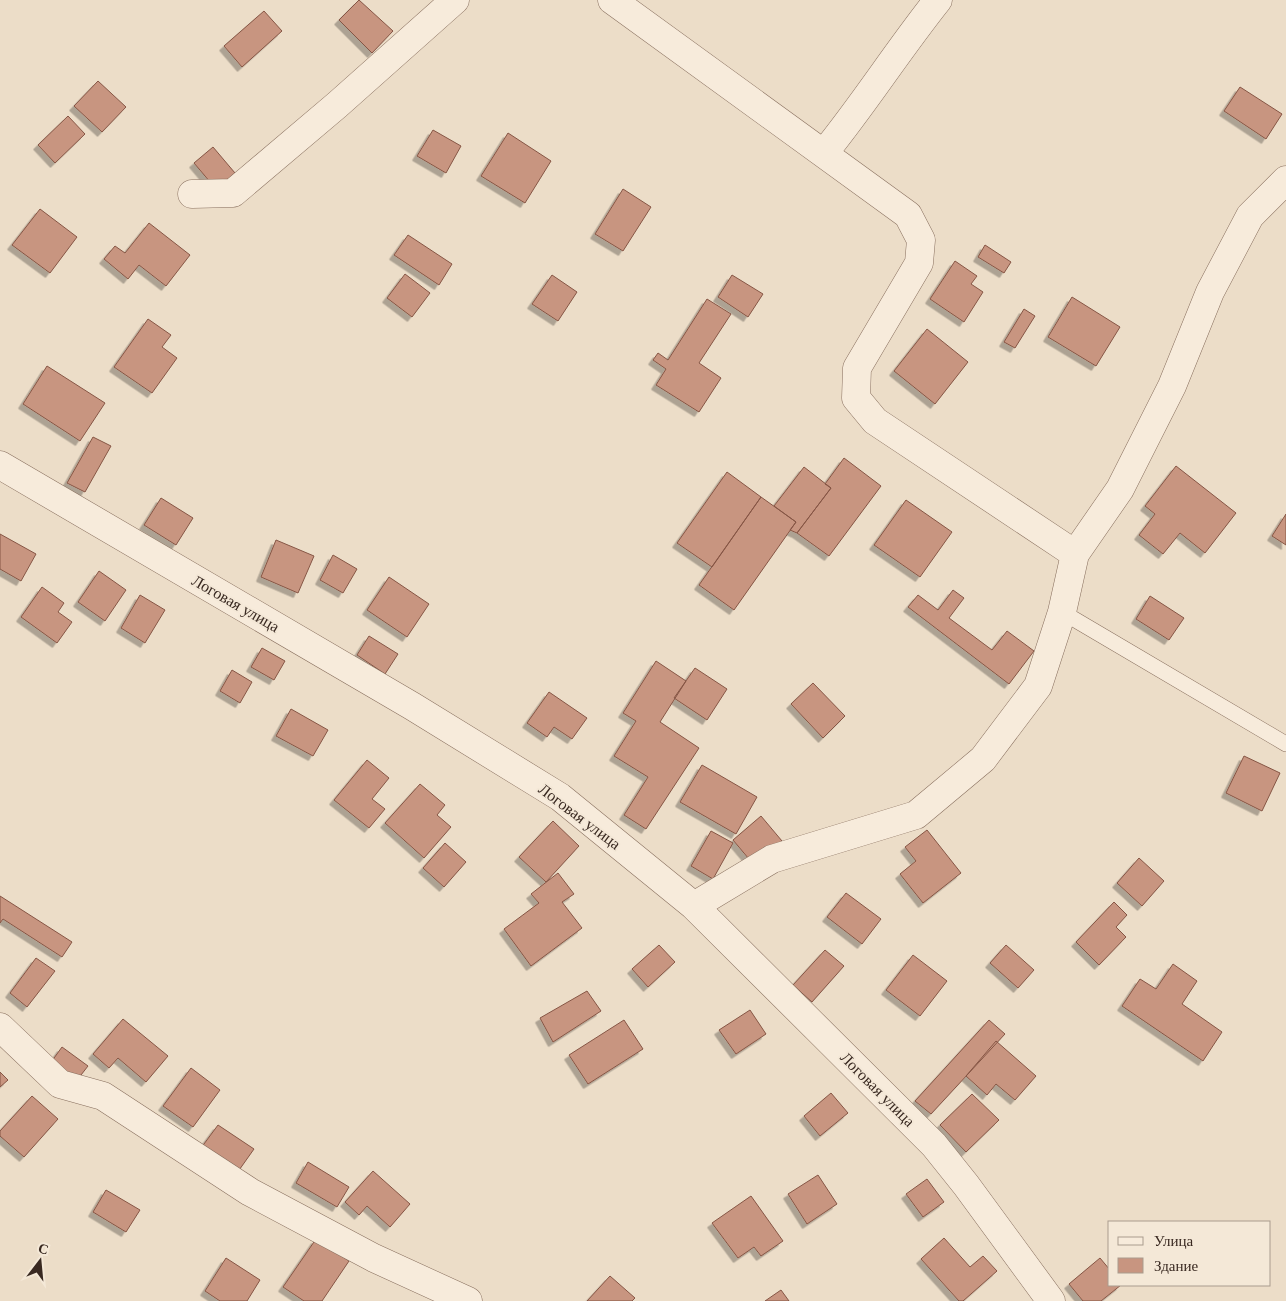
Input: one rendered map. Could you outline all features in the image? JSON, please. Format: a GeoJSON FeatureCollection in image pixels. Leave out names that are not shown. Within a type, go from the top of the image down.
{"type":"FeatureCollection","features":[{"type":"Feature","properties":{"kind":"street"},"geometry":{"type":"LineString","coordinates":[[192,194],[233,193],[337,105],[455,0]]}},
{"type":"Feature","properties":{"kind":"street"},"geometry":{"type":"LineString","coordinates":[[612,0],[908,215],[922,240],[919,264],[857,368],[856,398],[875,421],[1075,554]]}},
{"type":"Feature","properties":{"kind":"street"},"geometry":{"type":"LineString","coordinates":[[824,153],[858,112],[912,32],[938,0]]}},
{"type":"Feature","properties":{"kind":"street"},"geometry":{"type":"LineString","coordinates":[[694,906],[772,859],[916,815],[983,759],[1038,686],[1062,612],[1075,554],[1120,489],[1172,386],[1210,292],[1250,216],[1286,180]]}},
{"type":"Feature","properties":{"kind":"street","name":"Логовая улица"},"geometry":{"type":"LineString","coordinates":[[0,465],[404,701],[560,797],[694,906],[934,1145],[966,1185],[1051,1301]]}},
{"type":"Feature","properties":{"kind":"street"},"geometry":{"type":"LineString","coordinates":[[0,1027],[60,1084],[103,1096],[250,1192],[374,1258],[468,1301]]}},
{"type":"Feature","properties":{"kind":"lane"},"geometry":{"type":"LineString","coordinates":[[1062,612],[1286,744]]}},
{"type":"Feature","properties":{"kind":"building"},"geometry":{"type":"Polygon","coordinates":[[[359,0],[393,31],[372,53],[339,20],[359,0]]]}},
{"type":"Feature","properties":{"kind":"building"},"geometry":{"type":"Polygon","coordinates":[[[264,11],[282,31],[242,67],[224,46],[264,11]]]}},
{"type":"Feature","properties":{"kind":"building"},"geometry":{"type":"Polygon","coordinates":[[[98,81],[126,107],[102,132],[74,106],[98,81]]]}},
{"type":"Feature","properties":{"kind":"building"},"geometry":{"type":"Polygon","coordinates":[[[1240,87],[1282,114],[1266,139],[1224,111],[1240,87]]]}},
{"type":"Feature","properties":{"kind":"building"},"geometry":{"type":"Polygon","coordinates":[[[68,116],[85,134],[55,163],[38,145],[68,116]]]}},
{"type":"Feature","properties":{"kind":"building"},"geometry":{"type":"Polygon","coordinates":[[[433,130],[461,146],[446,173],[417,156],[433,130]]]}},
{"type":"Feature","properties":{"kind":"building"},"geometry":{"type":"Polygon","coordinates":[[[508,133],[551,161],[525,203],[481,176],[508,133]]]}},
{"type":"Feature","properties":{"kind":"building"},"geometry":{"type":"Polygon","coordinates":[[[213,147],[235,173],[216,189],[194,163],[213,147]]]}},
{"type":"Feature","properties":{"kind":"building"},"geometry":{"type":"Polygon","coordinates":[[[623,189],[651,207],[623,251],[595,234],[623,189]]]}},
{"type":"Feature","properties":{"kind":"building"},"geometry":{"type":"Polygon","coordinates":[[[40,209],[77,237],[50,273],[12,245],[40,209]]]}},
{"type":"Feature","properties":{"kind":"building"},"geometry":{"type":"Polygon","coordinates":[[[149,223],[190,255],[166,286],[139,265],[128,279],[104,259],[115,246],[125,253],[149,223]]]}},
{"type":"Feature","properties":{"kind":"building"},"geometry":{"type":"Polygon","coordinates":[[[408,235],[452,264],[439,285],[394,255],[408,235]]]}},
{"type":"Feature","properties":{"kind":"building"},"geometry":{"type":"Polygon","coordinates":[[[985,245],[1011,262],[1004,273],[978,257],[985,245]]]}},
{"type":"Feature","properties":{"kind":"building"},"geometry":{"type":"Polygon","coordinates":[[[955,261],[977,276],[971,284],[983,292],[964,322],[930,299],[955,261]]]}},
{"type":"Feature","properties":{"kind":"building"},"geometry":{"type":"Polygon","coordinates":[[[405,274],[430,293],[412,317],[387,298],[405,274]]]}},
{"type":"Feature","properties":{"kind":"building"},"geometry":{"type":"Polygon","coordinates":[[[552,275],[577,292],[558,321],[532,304],[552,275]]]}},
{"type":"Feature","properties":{"kind":"building"},"geometry":{"type":"Polygon","coordinates":[[[732,275],[763,294],[748,317],[718,297],[732,275]]]}},
{"type":"Feature","properties":{"kind":"building"},"geometry":{"type":"Polygon","coordinates":[[[1072,297],[1120,327],[1096,366],[1048,337],[1072,297]]]}},
{"type":"Feature","properties":{"kind":"building"},"geometry":{"type":"Polygon","coordinates":[[[707,299],[731,314],[699,363],[721,378],[699,412],[656,385],[666,369],[653,360],[658,353],[668,360],[707,299]]]}},
{"type":"Feature","properties":{"kind":"building"},"geometry":{"type":"Polygon","coordinates":[[[1024,309],[1035,316],[1015,348],[1004,342],[1024,309]]]}},
{"type":"Feature","properties":{"kind":"building"},"geometry":{"type":"Polygon","coordinates":[[[148,319],[171,335],[162,347],[177,358],[152,393],[114,367],[148,319]]]}},
{"type":"Feature","properties":{"kind":"building"},"geometry":{"type":"Polygon","coordinates":[[[927,329],[968,362],[935,404],[894,371],[927,329]]]}},
{"type":"Feature","properties":{"kind":"building"},"geometry":{"type":"Polygon","coordinates":[[[47,366],[105,403],[80,441],[23,404],[47,366]]]}},
{"type":"Feature","properties":{"kind":"building"},"geometry":{"type":"Polygon","coordinates":[[[93,437],[111,446],[85,492],[67,483],[93,437]]]}},
{"type":"Feature","properties":{"kind":"building"},"geometry":{"type":"Polygon","coordinates":[[[844,458],[881,486],[829,556],[797,533],[831,488],[825,484],[844,458]]]}},
{"type":"Feature","properties":{"kind":"building"},"geometry":{"type":"Polygon","coordinates":[[[1176,466],[1236,513],[1205,553],[1180,533],[1163,554],[1139,535],[1155,514],[1145,506],[1176,466]]]}},
{"type":"Feature","properties":{"kind":"building"},"geometry":{"type":"Polygon","coordinates":[[[804,467],[831,488],[797,533],[790,530],[796,522],[774,506],[804,467]]]}},
{"type":"Feature","properties":{"kind":"building"},"geometry":{"type":"Polygon","coordinates":[[[727,472],[761,497],[712,567],[677,543],[727,472]]]}},
{"type":"Feature","properties":{"kind":"building"},"geometry":{"type":"Polygon","coordinates":[[[761,497],[796,522],[734,610],[699,585],[761,497]]]}},
{"type":"Feature","properties":{"kind":"building"},"geometry":{"type":"Polygon","coordinates":[[[161,498],[193,518],[176,545],[144,525],[161,498]]]}},
{"type":"Feature","properties":{"kind":"building"},"geometry":{"type":"Polygon","coordinates":[[[906,500],[952,532],[920,577],[874,545],[906,500]]]}},
{"type":"Feature","properties":{"kind":"building"},"geometry":{"type":"Polygon","coordinates":[[[1286,514],[1286,545],[1272,536],[1286,514]]]}},
{"type":"Feature","properties":{"kind":"building"},"geometry":{"type":"Polygon","coordinates":[[[0,534],[36,554],[21,581],[0,569],[0,534]]]}},
{"type":"Feature","properties":{"kind":"building"},"geometry":{"type":"Polygon","coordinates":[[[276,540],[314,556],[298,593],[261,577],[276,540]]]}},
{"type":"Feature","properties":{"kind":"building"},"geometry":{"type":"Polygon","coordinates":[[[333,555],[357,569],[343,593],[320,580],[333,555]]]}},
{"type":"Feature","properties":{"kind":"building"},"geometry":{"type":"Polygon","coordinates":[[[99,571],[126,590],[105,621],[78,602],[99,571]]]}},
{"type":"Feature","properties":{"kind":"building"},"geometry":{"type":"Polygon","coordinates":[[[389,577],[429,604],[407,637],[367,610],[389,577]]]}},
{"type":"Feature","properties":{"kind":"building"},"geometry":{"type":"Polygon","coordinates":[[[42,587],[64,603],[58,612],[72,622],[57,643],[21,617],[42,587]]]}},
{"type":"Feature","properties":{"kind":"building"},"geometry":{"type":"Polygon","coordinates":[[[953,590],[964,598],[949,618],[992,650],[1007,631],[1034,651],[1009,684],[908,607],[918,595],[938,610],[953,590]]]}},
{"type":"Feature","properties":{"kind":"building"},"geometry":{"type":"Polygon","coordinates":[[[140,595],[165,610],[145,643],[121,628],[140,595]]]}},
{"type":"Feature","properties":{"kind":"building"},"geometry":{"type":"Polygon","coordinates":[[[1150,596],[1184,618],[1169,640],[1136,619],[1150,596]]]}},
{"type":"Feature","properties":{"kind":"building"},"geometry":{"type":"Polygon","coordinates":[[[369,636],[398,654],[385,674],[357,655],[369,636]]]}},
{"type":"Feature","properties":{"kind":"building"},"geometry":{"type":"Polygon","coordinates":[[[262,648],[285,661],[274,680],[251,667],[262,648]]]}},
{"type":"Feature","properties":{"kind":"building"},"geometry":{"type":"Polygon","coordinates":[[[656,661],[686,681],[660,722],[699,748],[646,829],[624,815],[648,777],[614,756],[636,721],[623,713],[656,661]]]}},
{"type":"Feature","properties":{"kind":"building"},"geometry":{"type":"Polygon","coordinates":[[[695,668],[727,689],[707,720],[674,698],[695,668]]]}},
{"type":"Feature","properties":{"kind":"building"},"geometry":{"type":"Polygon","coordinates":[[[232,670],[252,682],[240,703],[220,691],[232,670]]]}},
{"type":"Feature","properties":{"kind":"building"},"geometry":{"type":"Polygon","coordinates":[[[813,683],[845,716],[823,738],[791,704],[813,683]]]}},
{"type":"Feature","properties":{"kind":"building"},"geometry":{"type":"Polygon","coordinates":[[[549,692],[587,718],[572,739],[554,727],[547,737],[527,723],[549,692]]]}},
{"type":"Feature","properties":{"kind":"building"},"geometry":{"type":"Polygon","coordinates":[[[291,709],[328,730],[313,756],[276,736],[291,709]]]}},
{"type":"Feature","properties":{"kind":"building"},"geometry":{"type":"Polygon","coordinates":[[[1244,756],[1280,773],[1262,811],[1226,793],[1244,756]]]}},
{"type":"Feature","properties":{"kind":"building"},"geometry":{"type":"Polygon","coordinates":[[[367,760],[389,778],[372,799],[385,809],[369,828],[334,800],[367,760]]]}},
{"type":"Feature","properties":{"kind":"building"},"geometry":{"type":"Polygon","coordinates":[[[702,765],[757,797],[736,834],[680,802],[702,765]]]}},
{"type":"Feature","properties":{"kind":"building"},"geometry":{"type":"Polygon","coordinates":[[[420,784],[445,805],[437,815],[451,827],[424,858],[385,823],[420,784]]]}},
{"type":"Feature","properties":{"kind":"building"},"geometry":{"type":"Polygon","coordinates":[[[761,816],[782,841],[754,865],[733,840],[761,816]]]}},
{"type":"Feature","properties":{"kind":"building"},"geometry":{"type":"Polygon","coordinates":[[[553,821],[579,846],[546,882],[519,857],[553,821]]]}},
{"type":"Feature","properties":{"kind":"building"},"geometry":{"type":"Polygon","coordinates":[[[927,830],[961,873],[923,903],[900,874],[916,861],[905,847],[927,830]]]}},
{"type":"Feature","properties":{"kind":"building"},"geometry":{"type":"Polygon","coordinates":[[[711,831],[733,843],[713,879],[691,866],[711,831]]]}},
{"type":"Feature","properties":{"kind":"building"},"geometry":{"type":"Polygon","coordinates":[[[445,843],[466,862],[444,887],[423,868],[445,843]]]}},
{"type":"Feature","properties":{"kind":"building"},"geometry":{"type":"Polygon","coordinates":[[[1139,858],[1164,881],[1142,906],[1117,883],[1139,858]]]}},
{"type":"Feature","properties":{"kind":"building"},"geometry":{"type":"Polygon","coordinates":[[[558,873],[574,894],[562,902],[582,928],[531,966],[504,929],[539,903],[531,894],[558,873]]]}},
{"type":"Feature","properties":{"kind":"building"},"geometry":{"type":"Polygon","coordinates":[[[846,893],[881,919],[862,944],[827,917],[846,893]]]}},
{"type":"Feature","properties":{"kind":"building"},"geometry":{"type":"Polygon","coordinates":[[[0,896],[72,942],[62,957],[3,919],[0,923],[0,896]]]}},
{"type":"Feature","properties":{"kind":"building"},"geometry":{"type":"Polygon","coordinates":[[[1114,902],[1127,915],[1116,927],[1126,937],[1099,965],[1076,942],[1114,902]]]}},
{"type":"Feature","properties":{"kind":"building"},"geometry":{"type":"Polygon","coordinates":[[[659,945],[675,962],[648,987],[632,969],[659,945]]]}},
{"type":"Feature","properties":{"kind":"building"},"geometry":{"type":"Polygon","coordinates":[[[1006,945],[1034,970],[1018,988],[990,963],[1006,945]]]}},
{"type":"Feature","properties":{"kind":"building"},"geometry":{"type":"Polygon","coordinates":[[[825,950],[844,966],[812,1002],[793,985],[825,950]]]}},
{"type":"Feature","properties":{"kind":"building"},"geometry":{"type":"Polygon","coordinates":[[[913,955],[947,981],[920,1016],[886,990],[913,955]]]}},
{"type":"Feature","properties":{"kind":"building"},"geometry":{"type":"Polygon","coordinates":[[[36,958],[55,971],[27,1007],[10,993],[36,958]]]}},
{"type":"Feature","properties":{"kind":"building"},"geometry":{"type":"Polygon","coordinates":[[[1173,964],[1197,981],[1182,1004],[1222,1032],[1203,1061],[1122,1006],[1140,979],[1156,989],[1173,964]]]}},
{"type":"Feature","properties":{"kind":"building"},"geometry":{"type":"Polygon","coordinates":[[[587,991],[601,1011],[553,1042],[540,1018],[587,991]]]}},
{"type":"Feature","properties":{"kind":"building"},"geometry":{"type":"Polygon","coordinates":[[[750,1010],[766,1034],[736,1054],[719,1030],[750,1010]]]}},
{"type":"Feature","properties":{"kind":"building"},"geometry":{"type":"Polygon","coordinates":[[[123,1019],[168,1056],[146,1082],[118,1058],[109,1068],[93,1054],[123,1019]]]}},
{"type":"Feature","properties":{"kind":"building"},"geometry":{"type":"Polygon","coordinates":[[[624,1020],[643,1049],[588,1084],[569,1055],[624,1020]]]}},
{"type":"Feature","properties":{"kind":"building"},"geometry":{"type":"Polygon","coordinates":[[[989,1020],[1005,1034],[931,1114],[915,1101],[989,1020]]]}},
{"type":"Feature","properties":{"kind":"building"},"geometry":{"type":"Polygon","coordinates":[[[996,1041],[1036,1076],[1015,1100],[996,1084],[987,1095],[966,1076],[996,1041]]]}},
{"type":"Feature","properties":{"kind":"building"},"geometry":{"type":"Polygon","coordinates":[[[62,1047],[88,1066],[74,1084],[49,1065],[62,1047]]]}},
{"type":"Feature","properties":{"kind":"building"},"geometry":{"type":"Polygon","coordinates":[[[191,1068],[220,1090],[193,1127],[163,1106],[191,1068]]]}},
{"type":"Feature","properties":{"kind":"building"},"geometry":{"type":"Polygon","coordinates":[[[0,1072],[8,1080],[0,1087],[0,1072]]]}},
{"type":"Feature","properties":{"kind":"building"},"geometry":{"type":"Polygon","coordinates":[[[831,1093],[848,1113],[820,1136],[804,1116],[831,1093]]]}},
{"type":"Feature","properties":{"kind":"building"},"geometry":{"type":"Polygon","coordinates":[[[972,1094],[999,1120],[966,1152],[940,1125],[972,1094]]]}},
{"type":"Feature","properties":{"kind":"building"},"geometry":{"type":"Polygon","coordinates":[[[32,1096],[58,1119],[24,1157],[0,1136],[0,1131],[32,1096]]]}},
{"type":"Feature","properties":{"kind":"building"},"geometry":{"type":"Polygon","coordinates":[[[218,1125],[254,1149],[237,1173],[201,1148],[218,1125]]]}},
{"type":"Feature","properties":{"kind":"building"},"geometry":{"type":"Polygon","coordinates":[[[308,1162],[349,1187],[337,1207],[296,1183],[308,1162]]]}},
{"type":"Feature","properties":{"kind":"building"},"geometry":{"type":"Polygon","coordinates":[[[373,1171],[410,1204],[390,1227],[367,1206],[359,1215],[345,1202],[373,1171]]]}},
{"type":"Feature","properties":{"kind":"building"},"geometry":{"type":"Polygon","coordinates":[[[818,1175],[837,1204],[807,1224],[788,1194],[818,1175]]]}},
{"type":"Feature","properties":{"kind":"building"},"geometry":{"type":"Polygon","coordinates":[[[927,1179],[944,1202],[923,1217],[906,1194],[927,1179]]]}},
{"type":"Feature","properties":{"kind":"building"},"geometry":{"type":"Polygon","coordinates":[[[106,1190],[140,1210],[126,1232],[93,1212],[106,1190]]]}},
{"type":"Feature","properties":{"kind":"building"},"geometry":{"type":"Polygon","coordinates":[[[751,1196],[783,1241],[761,1256],[754,1247],[738,1258],[712,1223],[751,1196]]]}},
{"type":"Feature","properties":{"kind":"building"},"geometry":{"type":"Polygon","coordinates":[[[944,1238],[970,1267],[983,1256],[997,1271],[963,1301],[959,1301],[921,1259],[944,1238]]]}},
{"type":"Feature","properties":{"kind":"building"},"geometry":{"type":"Polygon","coordinates":[[[316,1239],[349,1261],[322,1301],[304,1301],[283,1287],[316,1239]]]}},
{"type":"Feature","properties":{"kind":"building"},"geometry":{"type":"Polygon","coordinates":[[[226,1258],[260,1280],[247,1301],[220,1301],[205,1291],[226,1258]]]}},
{"type":"Feature","properties":{"kind":"building"},"geometry":{"type":"Polygon","coordinates":[[[1100,1258],[1108,1268],[1108,1286],[1120,1286],[1101,1301],[1083,1301],[1069,1284],[1100,1258]]]}},
{"type":"Feature","properties":{"kind":"building"},"geometry":{"type":"Polygon","coordinates":[[[610,1276],[635,1298],[632,1301],[587,1301],[610,1276]]]}},
{"type":"Feature","properties":{"kind":"building"},"geometry":{"type":"Polygon","coordinates":[[[781,1290],[789,1301],[765,1301],[781,1290]]]}}]}
